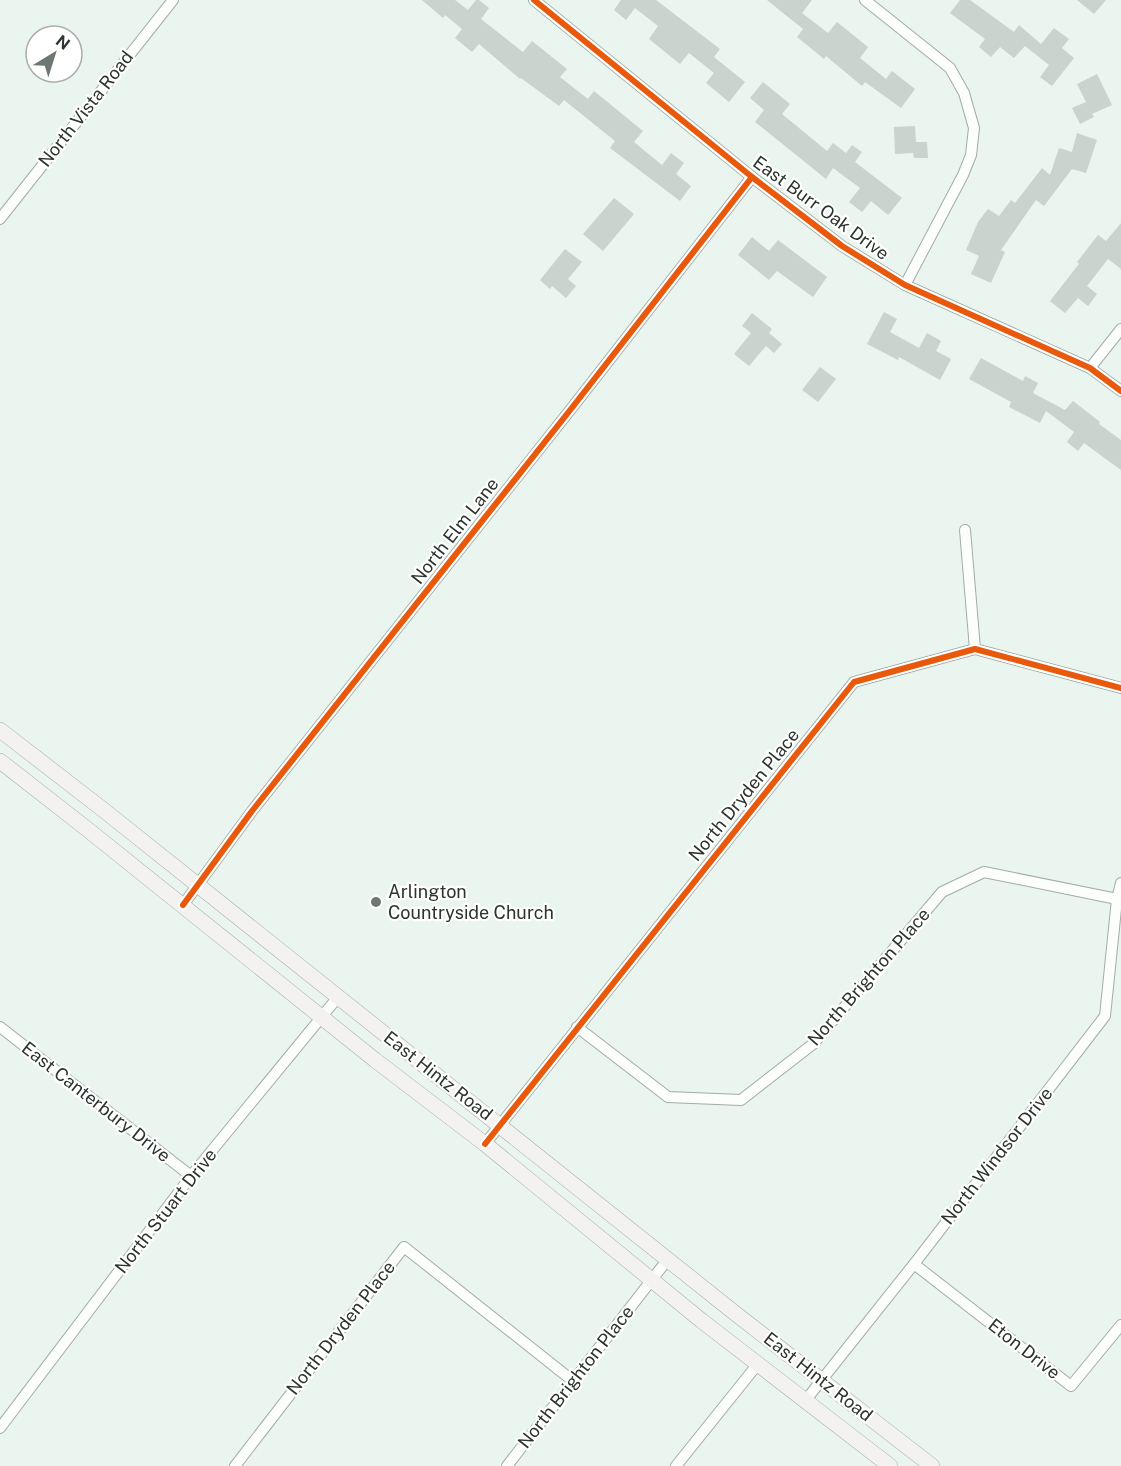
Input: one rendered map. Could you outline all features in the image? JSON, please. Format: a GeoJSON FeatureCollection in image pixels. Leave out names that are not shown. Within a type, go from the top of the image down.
{"type":"FeatureCollection","features":[{"type":"Feature","properties":{"kind":"main road","name":"East Hintz Road"},"geometry":{"type":"LineString","coordinates":[[0,729],[932,1466]]}},
{"type":"Feature","properties":{"kind":"main road","name":"East Hintz Road"},"geometry":{"type":"LineString","coordinates":[[0,761],[805,1401],[874,1461],[890,1466]]}},
{"type":"Feature","properties":{"kind":"street","name":"North Vista Road"},"geometry":{"type":"LineString","coordinates":[[0,219],[173,0]]}},
{"type":"Feature","properties":{"kind":"street","name":"East Burr Oak Drive"},"geometry":{"type":"LineString","coordinates":[[534,0],[752,177],[842,246],[905,285],[1090,368],[1121,391]]}},
{"type":"Feature","properties":{"kind":"street"},"geometry":{"type":"LineString","coordinates":[[865,0],[950,68],[964,93],[974,128],[971,155],[963,175],[905,285]]}},
{"type":"Feature","properties":{"kind":"street","name":"North Elm Lane"},"geometry":{"type":"LineString","coordinates":[[183,905],[259,802],[752,177]]}},
{"type":"Feature","properties":{"kind":"street"},"geometry":{"type":"LineString","coordinates":[[1090,368],[1121,329]]}},
{"type":"Feature","properties":{"kind":"street"},"geometry":{"type":"LineString","coordinates":[[965,530],[975,649],[1121,688]]}},
{"type":"Feature","properties":{"kind":"street","name":"North Dryden Place"},"geometry":{"type":"LineString","coordinates":[[484,1144],[854,682],[975,649]]}},
{"type":"Feature","properties":{"kind":"street","name":"North Brighton Place"},"geometry":{"type":"LineString","coordinates":[[577,1027],[668,1097],[741,1100],[813,1044],[942,892],[984,872],[1117,899]]}},
{"type":"Feature","properties":{"kind":"street","name":"North Windsor Drive"},"geometry":{"type":"LineString","coordinates":[[805,1401],[1105,1016],[1117,899],[1121,883]]}},
{"type":"Feature","properties":{"kind":"street","name":"North Stuart Drive"},"geometry":{"type":"LineString","coordinates":[[0,1428],[192,1176],[338,997]]}},
{"type":"Feature","properties":{"kind":"street","name":"East Canterbury Drive"},"geometry":{"type":"LineString","coordinates":[[0,1027],[192,1176]]}},
{"type":"Feature","properties":{"kind":"street","name":"North Dryden Place"},"geometry":{"type":"LineString","coordinates":[[235,1466],[404,1247],[573,1381]]}},
{"type":"Feature","properties":{"kind":"street","name":"North Brighton Place"},"geometry":{"type":"LineString","coordinates":[[507,1466],[668,1259]]}},
{"type":"Feature","properties":{"kind":"street","name":"Eton Drive"},"geometry":{"type":"LineString","coordinates":[[914,1264],[1071,1386],[1121,1325]]}},
{"type":"Feature","properties":{"kind":"street"},"geometry":{"type":"LineString","coordinates":[[676,1466],[757,1365]]}},
{"type":"Feature","properties":{"kind":"building"},"geometry":{"type":"Polygon","coordinates":[[[422,0],[455,0],[468,10],[476,0],[479,0],[489,8],[481,19],[523,52],[532,41],[567,69],[560,77],[588,99],[594,91],[643,131],[634,142],[662,165],[671,153],[684,163],[676,174],[691,186],[680,201],[610,148],[615,141],[564,100],[559,106],[520,79],[479,44],[472,52],[455,38],[462,29],[445,15],[443,18],[422,0]]]}},
{"type":"Feature","properties":{"kind":"building"},"geometry":{"type":"Polygon","coordinates":[[[621,0],[656,0],[720,49],[714,57],[745,82],[729,102],[706,83],[714,73],[689,53],[680,64],[649,39],[658,26],[635,8],[626,20],[614,10],[621,0]]]}},
{"type":"Feature","properties":{"kind":"building"},"geometry":{"type":"Polygon","coordinates":[[[767,0],[812,0],[802,13],[828,33],[837,22],[868,47],[860,58],[886,79],[892,71],[915,89],[901,108],[865,82],[862,86],[826,56],[824,59],[797,37],[803,29],[767,0]]]}},
{"type":"Feature","properties":{"kind":"building"},"geometry":{"type":"Polygon","coordinates":[[[960,0],[970,0],[1014,32],[1019,25],[1041,44],[1054,28],[1069,39],[1062,48],[1074,58],[1052,86],[1040,77],[1049,65],[1025,46],[1014,58],[1000,47],[991,57],[979,47],[985,39],[950,13],[960,0]]]}},
{"type":"Feature","properties":{"kind":"building"},"geometry":{"type":"Polygon","coordinates":[[[1077,0],[1106,0],[1094,14],[1077,0]]]}},
{"type":"Feature","properties":{"kind":"building"},"geometry":{"type":"Polygon","coordinates":[[[1097,74],[1112,105],[1092,114],[1094,117],[1080,124],[1072,108],[1086,102],[1077,84],[1097,74]]]}},
{"type":"Feature","properties":{"kind":"building"},"geometry":{"type":"Polygon","coordinates":[[[763,82],[790,104],[782,114],[827,151],[833,143],[846,153],[852,145],[862,152],[855,162],[902,198],[888,215],[871,201],[862,212],[849,202],[860,188],[833,168],[826,179],[755,122],[764,110],[750,98],[763,82]]]}},
{"type":"Feature","properties":{"kind":"building"},"geometry":{"type":"Polygon","coordinates":[[[915,126],[916,142],[927,142],[928,158],[914,158],[913,153],[895,154],[894,127],[915,126]]]}},
{"type":"Feature","properties":{"kind":"building"},"geometry":{"type":"Polygon","coordinates":[[[1077,133],[1097,140],[1086,173],[1072,169],[1044,206],[1036,200],[1001,250],[1005,252],[991,283],[971,274],[979,256],[966,250],[978,222],[988,209],[999,216],[1011,200],[1015,203],[1042,168],[1050,175],[1059,148],[1072,152],[1077,133]]]}},
{"type":"Feature","properties":{"kind":"building"},"geometry":{"type":"Polygon","coordinates":[[[614,198],[634,214],[603,251],[583,234],[614,198]]]}},
{"type":"Feature","properties":{"kind":"building"},"geometry":{"type":"Polygon","coordinates":[[[1121,223],[1121,269],[1108,259],[1087,286],[1097,294],[1088,306],[1078,298],[1065,313],[1050,301],[1098,235],[1106,241],[1121,223]]]}},
{"type":"Feature","properties":{"kind":"building"},"geometry":{"type":"Polygon","coordinates":[[[752,237],[769,251],[778,240],[827,277],[813,297],[777,271],[769,280],[738,255],[752,237]]]}},
{"type":"Feature","properties":{"kind":"building"},"geometry":{"type":"Polygon","coordinates":[[[565,249],[582,262],[568,279],[576,286],[566,298],[552,286],[550,289],[540,280],[565,249]]]}},
{"type":"Feature","properties":{"kind":"building"},"geometry":{"type":"Polygon","coordinates":[[[884,312],[897,319],[890,332],[919,348],[927,333],[941,341],[936,351],[951,359],[940,380],[899,357],[898,360],[867,344],[884,312]]]}},
{"type":"Feature","properties":{"kind":"building"},"geometry":{"type":"Polygon","coordinates":[[[752,313],[772,329],[769,333],[782,344],[774,353],[766,346],[749,366],[734,354],[751,333],[742,326],[752,313]]]}},
{"type":"Feature","properties":{"kind":"building"},"geometry":{"type":"Polygon","coordinates":[[[981,358],[1023,381],[1025,376],[1038,383],[1033,393],[1065,410],[1073,401],[1100,422],[1099,424],[1121,440],[1121,470],[1084,443],[1078,451],[1067,442],[1074,432],[1046,411],[1040,423],[1009,407],[1011,402],[969,379],[981,358]]]}},
{"type":"Feature","properties":{"kind":"building"},"geometry":{"type":"Polygon","coordinates":[[[820,367],[836,379],[818,402],[802,390],[820,367]]]}},
{"type":"Feature","properties":{"kind":"cycle path"},"geometry":{"type":"LineString","coordinates":[[534,0],[752,177],[842,246],[905,285],[1090,368],[1121,391]]}},
{"type":"Feature","properties":{"kind":"cycle path"},"geometry":{"type":"LineString","coordinates":[[183,905],[252,811],[752,177]]}},
{"type":"Feature","properties":{"kind":"cycle path"},"geometry":{"type":"LineString","coordinates":[[485,1144],[854,682],[975,649],[1121,688]]}},
{"type":"Feature","properties":{"kind":"place","name":"Arlington Countryside Church"},"geometry":{"type":"Point","coordinates":[376,902]}}]}
